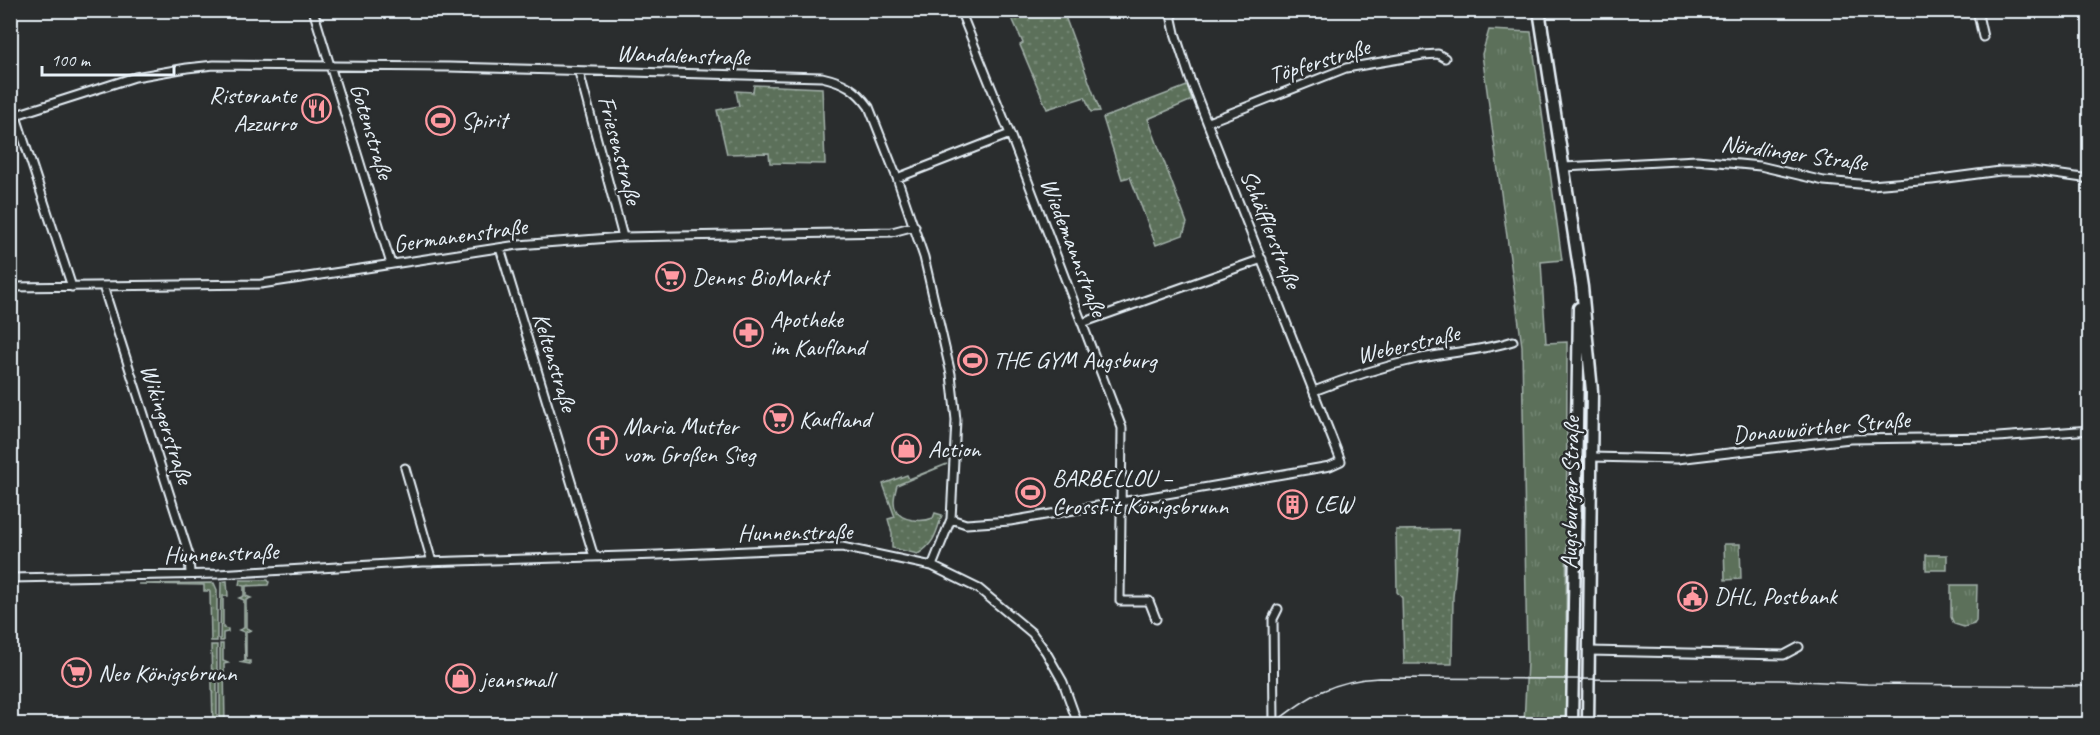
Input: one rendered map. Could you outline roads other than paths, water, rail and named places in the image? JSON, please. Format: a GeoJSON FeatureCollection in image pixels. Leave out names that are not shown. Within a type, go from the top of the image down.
{"type":"FeatureCollection","features":[{"type":"Feature","properties":{"kind":"street","name":"Gotenstraße"},"geometry":{"type":"LineString","coordinates":[[314,10],[392,264]]}},
{"type":"Feature","properties":{"kind":"street","name":"Wiedemannstraße"},"geometry":{"type":"LineString","coordinates":[[960,10],[1010,134],[1122,428],[1120,601],[1149,601],[1156,619]]}},
{"type":"Feature","properties":{"kind":"street","name":"Schäfflerstraße"},"geometry":{"type":"LineString","coordinates":[[1121,502],[1330,466],[1341,461],[1185,63],[1170,10]]}},
{"type":"Feature","properties":{"kind":"street","name":"Augsburger Straße"},"geometry":{"type":"LineString","coordinates":[[1539,10],[1589,344],[1592,457],[1588,724]]}},
{"type":"Feature","properties":{"kind":"street"},"geometry":{"type":"LineString","coordinates":[[1977,10],[1983,37]]}},
{"type":"Feature","properties":{"kind":"street","name":"Töpferstraße"},"geometry":{"type":"LineString","coordinates":[[1208,122],[1346,68],[1423,55],[1438,54],[1445,58]]}},
{"type":"Feature","properties":{"kind":"street","name":"Wandalenstraße"},"geometry":{"type":"LineString","coordinates":[[16,115],[135,77],[214,65],[822,77],[848,85],[858,92],[869,107],[915,226],[938,309],[952,386],[956,420],[951,519],[932,566]]}},
{"type":"Feature","properties":{"kind":"street","name":"Friesenstraße"},"geometry":{"type":"LineString","coordinates":[[579,72],[623,237]]}},
{"type":"Feature","properties":{"kind":"street"},"geometry":{"type":"LineString","coordinates":[[10,98],[72,287]]}},
{"type":"Feature","properties":{"kind":"street"},"geometry":{"type":"LineString","coordinates":[[897,178],[1010,134]]}},
{"type":"Feature","properties":{"kind":"street","name":"Nördlinger Straße"},"geometry":{"type":"LineString","coordinates":[[1564,167],[1697,160],[1760,166],[1824,181],[1871,185],[2000,171],[2033,171],[2090,179]]}},
{"type":"Feature","properties":{"kind":"street","name":"Germanenstraße"},"geometry":{"type":"LineString","coordinates":[[10,287],[261,284],[500,248],[623,237],[892,232],[915,226]]}},
{"type":"Feature","properties":{"kind":"street","name":"Keltenstraße"},"geometry":{"type":"LineString","coordinates":[[500,248],[594,557]]}},
{"type":"Feature","properties":{"kind":"street"},"geometry":{"type":"LineString","coordinates":[[1082,323],[1262,259]]}},
{"type":"Feature","properties":{"kind":"street","name":"Augsburger Straße"},"geometry":{"type":"LineString","coordinates":[[1572,724],[1578,262]]}},
{"type":"Feature","properties":{"kind":"street","name":"Wikingerstraße"},"geometry":{"type":"LineString","coordinates":[[103,286],[189,555],[190,574]]}},
{"type":"Feature","properties":{"kind":"street","name":"Weberstraße"},"geometry":{"type":"LineString","coordinates":[[1314,391],[1379,368],[1457,351],[1491,348],[1513,340]]}},
{"type":"Feature","properties":{"kind":"street","name":"Donauwörther Straße"},"geometry":{"type":"LineString","coordinates":[[1592,457],[1675,459],[1850,439],[1998,438],[2090,430]]}},
{"type":"Feature","properties":{"kind":"street"},"geometry":{"type":"LineString","coordinates":[[405,468],[432,562]]}},
{"type":"Feature","properties":{"kind":"street"},"geometry":{"type":"LineString","coordinates":[[951,519],[966,524],[978,524],[1121,502]]}},
{"type":"Feature","properties":{"kind":"street","name":"Hunnenstraße"},"geometry":{"type":"LineString","coordinates":[[10,578],[190,574],[432,562],[842,547],[932,566],[979,589],[1032,633],[1056,667],[1071,700],[1078,724]]}},
{"type":"Feature","properties":{"kind":"street"},"geometry":{"type":"LineString","coordinates":[[1274,724],[1273,619],[1278,609]]}},
{"type":"Feature","properties":{"kind":"street"},"geometry":{"type":"LineString","coordinates":[[1589,651],[1784,655],[1799,647]]}},
{"type":"Feature","properties":{"kind":"tram line"},"geometry":{"type":"LineString","coordinates":[[1273,724],[1322,691],[1348,682],[1379,678],[1780,680],[1867,684],[2090,686]]}},
{"type":"Feature","properties":{"kind":"place","name":"Ristorante Azzurro"},"geometry":{"type":"Point","coordinates":[317,109]}},
{"type":"Feature","properties":{"kind":"place","name":"Spirit"},"geometry":{"type":"Point","coordinates":[440,120]}},
{"type":"Feature","properties":{"kind":"place","name":"Denns BioMarkt"},"geometry":{"type":"Point","coordinates":[671,277]}},
{"type":"Feature","properties":{"kind":"place","name":"Apotheke im Kaufland"},"geometry":{"type":"Point","coordinates":[749,333]}},
{"type":"Feature","properties":{"kind":"place","name":"THE GYM Augsburg"},"geometry":{"type":"Point","coordinates":[972,360]}},
{"type":"Feature","properties":{"kind":"place","name":"Kaufland"},"geometry":{"type":"Point","coordinates":[778,419]}},
{"type":"Feature","properties":{"kind":"place","name":"Maria Mutter vom Großen Sieg"},"geometry":{"type":"Point","coordinates":[602,440]}},
{"type":"Feature","properties":{"kind":"place","name":"Action"},"geometry":{"type":"Point","coordinates":[907,449]}},
{"type":"Feature","properties":{"kind":"place","name":"BARBELLOU – CrossFit Königsbrunn"},"geometry":{"type":"Point","coordinates":[1031,492]}},
{"type":"Feature","properties":{"kind":"place","name":"LEW"},"geometry":{"type":"Point","coordinates":[1293,504]}},
{"type":"Feature","properties":{"kind":"place","name":"DHL, Postbank"},"geometry":{"type":"Point","coordinates":[1693,596]}},
{"type":"Feature","properties":{"kind":"place","name":"Neo Königsbrunn"},"geometry":{"type":"Point","coordinates":[77,673]}},
{"type":"Feature","properties":{"kind":"place","name":"jeansmall"},"geometry":{"type":"Point","coordinates":[460,679]}}]}
